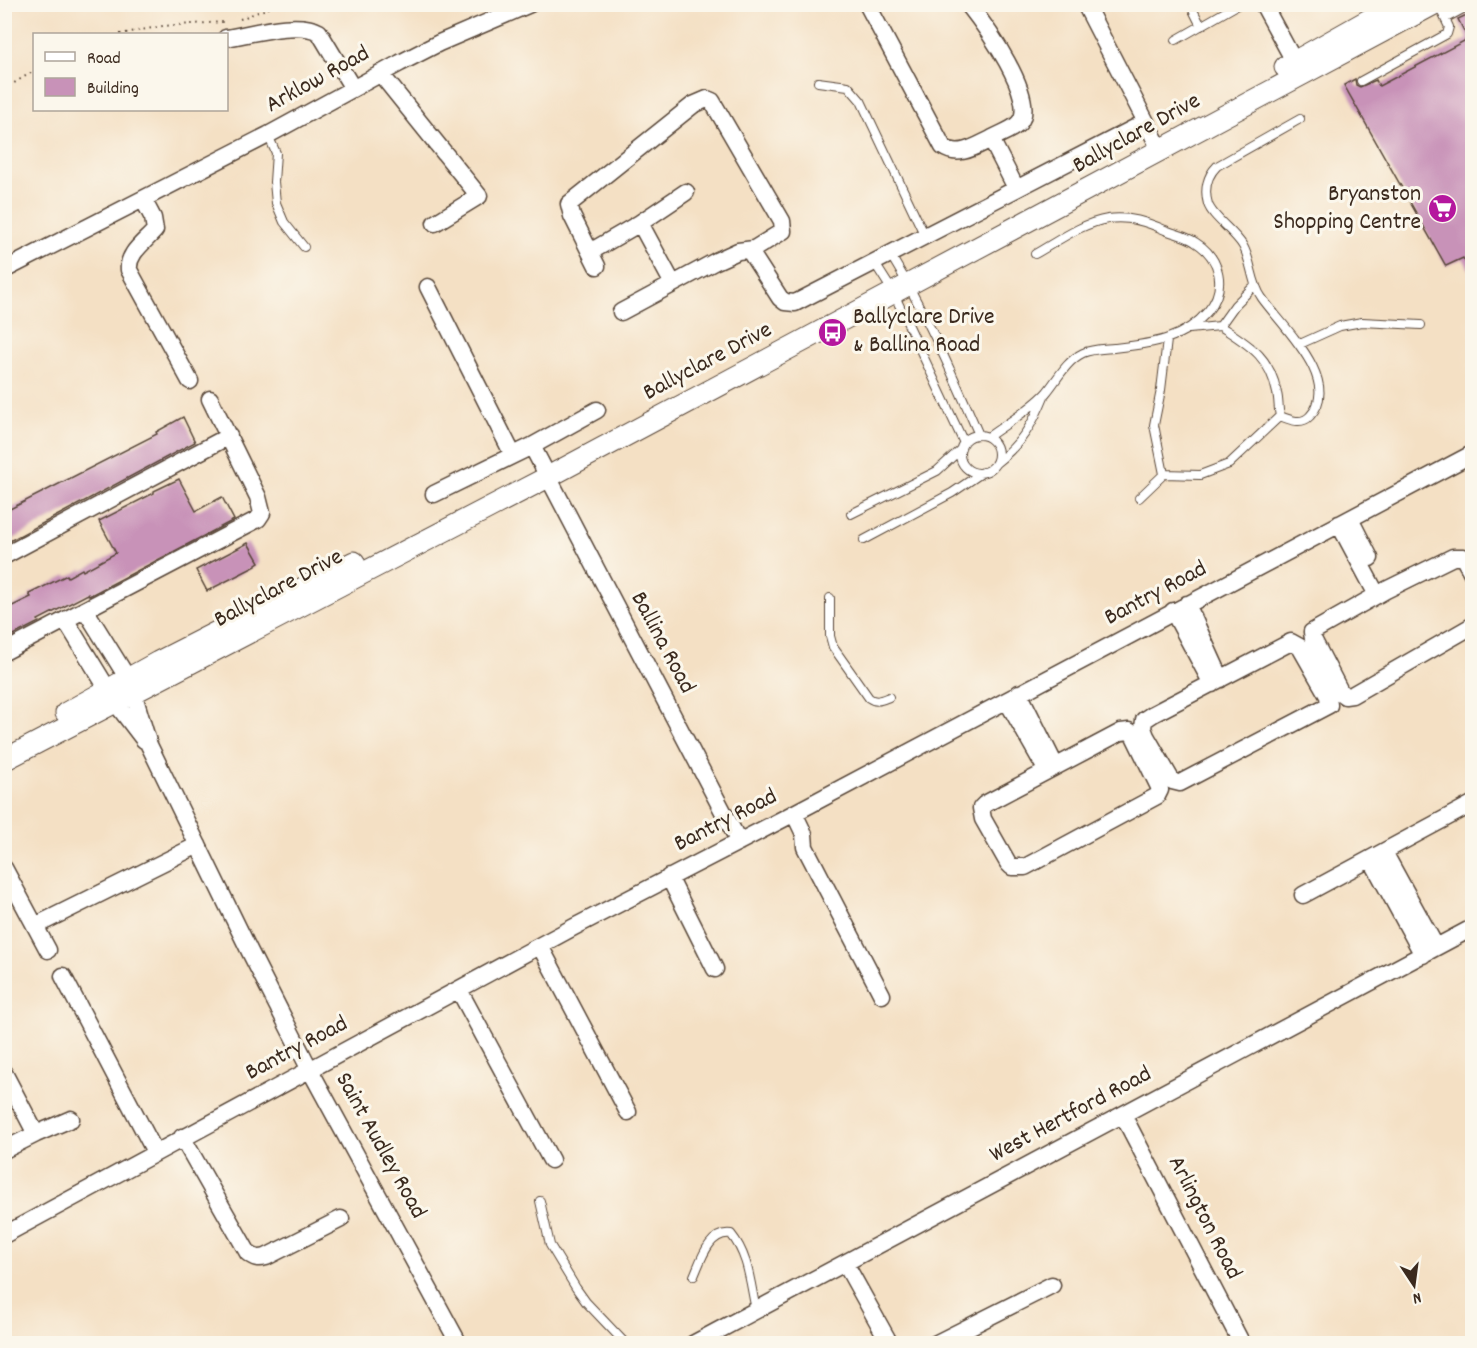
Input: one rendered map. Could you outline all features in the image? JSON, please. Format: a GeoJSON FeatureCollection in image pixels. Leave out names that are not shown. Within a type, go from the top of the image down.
{"type":"FeatureCollection","features":[{"type":"Feature","properties":{"kind":"street","name":"Arklow Road"},"geometry":{"type":"LineString","coordinates":[[4,270],[268,135],[352,87],[439,43],[530,4]]}},
{"type":"Feature","properties":{"kind":"street"},"geometry":{"type":"LineString","coordinates":[[867,4],[943,147],[948,151],[961,151],[991,139],[1019,123],[1023,115],[1024,105],[1021,92],[1001,51],[968,4]]}},
{"type":"Feature","properties":{"kind":"street"},"geometry":{"type":"LineString","coordinates":[[1085,4],[1159,146]]}},
{"type":"Feature","properties":{"kind":"street"},"geometry":{"type":"LineString","coordinates":[[1263,4],[1297,68]]}},
{"type":"Feature","properties":{"kind":"street","name":"Ballyclare Drive"},"geometry":{"type":"LineString","coordinates":[[7,747],[122,691],[546,471],[1052,197],[1159,146],[1297,68],[1397,4]]}},
{"type":"Feature","properties":{"kind":"street","name":"Ballyclare Drive"},"geometry":{"type":"LineString","coordinates":[[1297,68],[1440,11]]}},
{"type":"Feature","properties":{"kind":"street"},"geometry":{"type":"LineString","coordinates":[[228,38],[287,28],[311,28],[319,32],[352,87]]}},
{"type":"Feature","properties":{"kind":"street"},"geometry":{"type":"LineString","coordinates":[[380,74],[479,196],[435,223]]}},
{"type":"Feature","properties":{"kind":"street"},"geometry":{"type":"LineString","coordinates":[[621,312],[726,255],[749,250],[783,231],[783,224],[716,106],[707,99],[693,105],[571,202],[569,206],[593,259],[686,192]]}},
{"type":"Feature","properties":{"kind":"street"},"geometry":{"type":"LineString","coordinates":[[749,250],[780,298],[791,304],[801,301],[1146,122]]}},
{"type":"Feature","properties":{"kind":"street"},"geometry":{"type":"LineString","coordinates":[[991,139],[1016,188]]}},
{"type":"Feature","properties":{"kind":"street"},"geometry":{"type":"LineString","coordinates":[[143,199],[153,218],[155,230],[130,256],[129,270],[190,381]]}},
{"type":"Feature","properties":{"kind":"street"},"geometry":{"type":"LineString","coordinates":[[640,223],[673,284]]}},
{"type":"Feature","properties":{"kind":"street"},"geometry":{"type":"LineString","coordinates":[[429,287],[513,455]]}},
{"type":"Feature","properties":{"kind":"street"},"geometry":{"type":"LineString","coordinates":[[4,652],[258,519],[262,513],[258,497],[210,399]]}},
{"type":"Feature","properties":{"kind":"street"},"geometry":{"type":"LineString","coordinates":[[434,494],[532,446],[597,410]]}},
{"type":"Feature","properties":{"kind":"street"},"geometry":{"type":"LineString","coordinates":[[4,556],[229,436]]}},
{"type":"Feature","properties":{"kind":"street","name":"Ballina Road"},"geometry":{"type":"LineString","coordinates":[[532,446],[739,842]]}},
{"type":"Feature","properties":{"kind":"street","name":"Bantry Road"},"geometry":{"type":"LineString","coordinates":[[4,1235],[540,946],[1473,454]]}},
{"type":"Feature","properties":{"kind":"street"},"geometry":{"type":"LineString","coordinates":[[1344,521],[1381,593]]}},
{"type":"Feature","properties":{"kind":"street"},"geometry":{"type":"LineString","coordinates":[[1473,573],[1463,557],[1453,556],[1312,632],[1313,639],[1341,693],[1346,696],[1352,695],[1473,626]]}},
{"type":"Feature","properties":{"kind":"street"},"geometry":{"type":"LineString","coordinates":[[1180,608],[1216,681]]}},
{"type":"Feature","properties":{"kind":"street"},"geometry":{"type":"LineString","coordinates":[[86,611],[122,691]]}},
{"type":"Feature","properties":{"kind":"street"},"geometry":{"type":"LineString","coordinates":[[66,621],[122,691]]}},
{"type":"Feature","properties":{"kind":"street"},"geometry":{"type":"LineString","coordinates":[[1291,642],[1300,647],[1328,696],[1329,705],[1180,783],[1175,783],[1146,736],[1143,723],[1147,717],[1216,681],[1291,642]]}},
{"type":"Feature","properties":{"kind":"street","name":"Saint Audley Road"},"geometry":{"type":"LineString","coordinates":[[122,691],[310,1070],[459,1344]]}},
{"type":"Feature","properties":{"kind":"street"},"geometry":{"type":"LineString","coordinates":[[1013,697],[1051,768]]}},
{"type":"Feature","properties":{"kind":"street"},"geometry":{"type":"LineString","coordinates":[[1129,731],[1133,734],[1158,785],[1159,794],[1025,867],[1012,867],[983,819],[981,808],[1051,768],[1121,732],[1129,731]]}},
{"type":"Feature","properties":{"kind":"street"},"geometry":{"type":"LineString","coordinates":[[1303,895],[1473,804]]}},
{"type":"Feature","properties":{"kind":"street"},"geometry":{"type":"LineString","coordinates":[[788,816],[796,839],[805,847],[882,995]]}},
{"type":"Feature","properties":{"kind":"street"},"geometry":{"type":"LineString","coordinates":[[35,926],[198,845]]}},
{"type":"Feature","properties":{"kind":"street"},"geometry":{"type":"LineString","coordinates":[[1377,855],[1429,951]]}},
{"type":"Feature","properties":{"kind":"street"},"geometry":{"type":"LineString","coordinates":[[4,868],[48,950]]}},
{"type":"Feature","properties":{"kind":"street"},"geometry":{"type":"LineString","coordinates":[[669,878],[715,969]]}},
{"type":"Feature","properties":{"kind":"street","name":"West Hertford Road"},"geometry":{"type":"LineString","coordinates":[[693,1344],[1473,928]]}},
{"type":"Feature","properties":{"kind":"street"},"geometry":{"type":"LineString","coordinates":[[540,946],[628,1112]]}},
{"type":"Feature","properties":{"kind":"street"},"geometry":{"type":"LineString","coordinates":[[63,976],[155,1152]]}},
{"type":"Feature","properties":{"kind":"street"},"geometry":{"type":"LineString","coordinates":[[459,990],[551,1160]]}},
{"type":"Feature","properties":{"kind":"street"},"geometry":{"type":"LineString","coordinates":[[4,1073],[36,1134]]}},
{"type":"Feature","properties":{"kind":"street","name":"Arlington Road"},"geometry":{"type":"LineString","coordinates":[[1123,1115],[1242,1344]]}},
{"type":"Feature","properties":{"kind":"street"},"geometry":{"type":"LineString","coordinates":[[4,1150],[70,1119]]}},
{"type":"Feature","properties":{"kind":"street"},"geometry":{"type":"LineString","coordinates":[[182,1137],[248,1253],[253,1257],[259,1259],[266,1257],[341,1219]]}},
{"type":"Feature","properties":{"kind":"street"},"geometry":{"type":"LineString","coordinates":[[845,1263],[890,1344]]}},
{"type":"Feature","properties":{"kind":"street"},"geometry":{"type":"LineString","coordinates":[[935,1344],[1052,1285]]}},
{"type":"Feature","properties":{"kind":"lane"},"geometry":{"type":"LineString","coordinates":[[1190,4],[1201,26]]}},
{"type":"Feature","properties":{"kind":"lane"},"geometry":{"type":"LineString","coordinates":[[1176,40],[1239,4]]}},
{"type":"Feature","properties":{"kind":"lane"},"geometry":{"type":"LineString","coordinates":[[1360,81],[1444,37],[1449,27],[1438,4]]}},
{"type":"Feature","properties":{"kind":"lane"},"geometry":{"type":"LineString","coordinates":[[1440,11],[1472,4]]}},
{"type":"Feature","properties":{"kind":"lane"},"geometry":{"type":"LineString","coordinates":[[819,81],[848,86],[861,101],[925,236]]}},
{"type":"Feature","properties":{"kind":"lane"},"geometry":{"type":"LineString","coordinates":[[1280,416],[1297,421],[1307,420],[1315,412],[1319,400],[1314,369],[1300,344],[1261,297],[1255,285],[1244,247],[1230,228],[1211,210],[1206,189],[1210,173],[1217,166],[1300,119]]}},
{"type":"Feature","properties":{"kind":"lane"},"geometry":{"type":"LineString","coordinates":[[268,135],[276,153],[274,182],[276,203],[284,222],[304,247]]}},
{"type":"Feature","properties":{"kind":"lane"},"geometry":{"type":"LineString","coordinates":[[864,540],[952,493],[994,466],[1013,450],[1033,423],[1045,394],[1062,371],[1083,354],[1100,349],[1167,340],[1189,329],[1208,312],[1218,296],[1220,285],[1218,272],[1205,250],[1194,241],[1133,219],[1108,219],[1089,224],[1035,254]]}},
{"type":"Feature","properties":{"kind":"lane"},"geometry":{"type":"LineString","coordinates":[[890,254],[897,282],[962,446],[962,462],[966,467],[983,472]]}},
{"type":"Feature","properties":{"kind":"lane"},"geometry":{"type":"LineString","coordinates":[[874,262],[897,282],[941,347],[984,436],[995,443],[997,460],[994,466]]}},
{"type":"Feature","properties":{"kind":"lane"},"geometry":{"type":"LineString","coordinates":[[1220,326],[1235,304],[1255,285]]}},
{"type":"Feature","properties":{"kind":"lane"},"geometry":{"type":"LineString","coordinates":[[1300,344],[1340,326],[1362,322],[1422,325]]}},
{"type":"Feature","properties":{"kind":"lane"},"geometry":{"type":"LineString","coordinates":[[1189,329],[1220,326],[1257,351],[1270,371],[1277,392],[1280,416]]}},
{"type":"Feature","properties":{"kind":"lane"},"geometry":{"type":"LineString","coordinates":[[1164,474],[1154,425],[1167,340]]}},
{"type":"Feature","properties":{"kind":"lane"},"geometry":{"type":"LineString","coordinates":[[851,514],[937,471],[968,439],[984,436],[1045,394]]}},
{"type":"Feature","properties":{"kind":"lane"},"geometry":{"type":"LineString","coordinates":[[1139,498],[1164,474],[1200,475],[1228,464],[1280,416]]}},
{"type":"Feature","properties":{"kind":"lane"},"geometry":{"type":"LineString","coordinates":[[830,598],[830,636],[839,658],[869,698],[879,701],[889,697]]}},
{"type":"Feature","properties":{"kind":"lane"},"geometry":{"type":"LineString","coordinates":[[540,1201],[550,1245],[586,1302],[626,1344]]}},
{"type":"Feature","properties":{"kind":"lane"},"geometry":{"type":"LineString","coordinates":[[694,1276],[709,1244],[719,1235],[731,1234],[741,1246],[745,1256],[756,1310]]}},
{"type":"Feature","properties":{"kind":"path"},"geometry":{"type":"LineString","coordinates":[[125,33],[163,26],[231,22],[279,4]]}},
{"type":"Feature","properties":{"kind":"path"},"geometry":{"type":"LineString","coordinates":[[4,89],[33,72]]}},
{"type":"Feature","properties":{"kind":"building","name":"Bryanston Shopping Centre"},"geometry":{"type":"Polygon","coordinates":[[[1473,12],[1473,277],[1463,258],[1446,266],[1344,85],[1355,79],[1356,85],[1360,87],[1376,80],[1379,86],[1468,39],[1458,19],[1473,12]]]}},
{"type":"Feature","properties":{"kind":"building"},"geometry":{"type":"Polygon","coordinates":[[[183,417],[195,442],[4,544],[4,512],[157,434],[156,432],[183,417]]]}},
{"type":"Feature","properties":{"kind":"building"},"geometry":{"type":"Polygon","coordinates":[[[179,479],[196,511],[222,497],[234,520],[38,620],[39,622],[4,640],[4,610],[31,597],[29,594],[67,575],[68,577],[82,569],[83,571],[116,553],[99,521],[179,479]]]}},
{"type":"Feature","properties":{"kind":"building"},"geometry":{"type":"Polygon","coordinates":[[[248,543],[259,562],[256,566],[207,591],[196,570],[248,543]]]}},
{"type":"Feature","properties":{"kind":"place","name":"Bryanston Shopping Centre"},"geometry":{"type":"Point","coordinates":[1442,209]}},
{"type":"Feature","properties":{"kind":"place","name":"Ballyclare Drive & Ballina Road"},"geometry":{"type":"Point","coordinates":[832,332]}}]}
